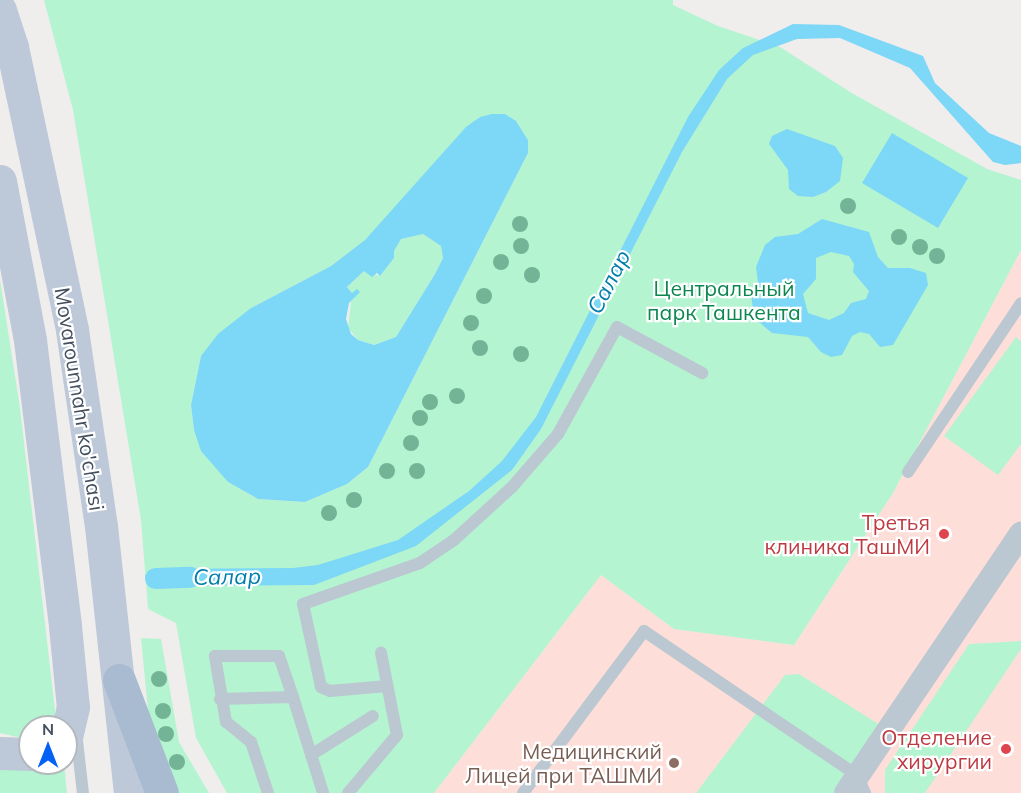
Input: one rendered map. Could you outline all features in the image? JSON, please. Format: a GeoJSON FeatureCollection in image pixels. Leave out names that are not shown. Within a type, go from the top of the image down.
{"type":"FeatureCollection","features":[{"type":"Feature","properties":{"kind":"main road"},"geometry":{"type":"LineString","coordinates":[[119,680],[162,793]]}},
{"type":"Feature","properties":{"kind":"street","name":"Movarounnahr ko'chasi"},"geometry":{"type":"LineString","coordinates":[[0,10],[12,47],[72,330],[101,526],[130,793]]}},
{"type":"Feature","properties":{"kind":"street","name":"Movarounnahr ko'chasi"},"geometry":{"type":"LineString","coordinates":[[0,181],[30,340],[65,627],[70,715]]}},
{"type":"Feature","properties":{"kind":"street"},"geometry":{"type":"LineString","coordinates":[[856,787],[1021,534]]}},
{"type":"Feature","properties":{"kind":"street"},"geometry":{"type":"LineString","coordinates":[[0,753],[18,754]]}},
{"type":"Feature","properties":{"kind":"lane"},"geometry":{"type":"LineString","coordinates":[[908,471],[1021,303]]}},
{"type":"Feature","properties":{"kind":"lane"},"geometry":{"type":"LineString","coordinates":[[387,686],[330,691],[321,687],[303,604],[420,563],[454,540],[512,487],[558,434],[617,327],[702,373]]}},
{"type":"Feature","properties":{"kind":"lane"},"geometry":{"type":"LineString","coordinates":[[523,793],[644,631],[856,787]]}},
{"type":"Feature","properties":{"kind":"lane"},"geometry":{"type":"LineString","coordinates":[[268,793],[251,742],[226,722],[213,660],[219,653],[279,656],[323,793]]}},
{"type":"Feature","properties":{"kind":"lane"},"geometry":{"type":"LineString","coordinates":[[348,793],[397,735],[381,653]]}},
{"type":"Feature","properties":{"kind":"lane"},"geometry":{"type":"LineString","coordinates":[[220,699],[293,697]]}},
{"type":"Feature","properties":{"kind":"lane"},"geometry":{"type":"LineString","coordinates":[[311,755],[373,716]]}},
{"type":"Feature","properties":{"kind":"lane","name":"Movarounnahr ko'chasi"},"geometry":{"type":"LineString","coordinates":[[78,766],[83,793]]}},
{"type":"Feature","properties":{"kind":"shaded area","name":"Третья клиника ТашМИ"},"geometry":{"type":"Polygon","coordinates":[[[1021,250],[1021,793],[434,793],[601,575],[674,629],[794,645],[893,493],[1021,250]]]}},
{"type":"Feature","properties":{"kind":"green space","name":"Центральный парк Ташкента"},"geometry":{"type":"Polygon","coordinates":[[[44,0],[673,0],[673,5],[718,26],[780,47],[850,92],[987,169],[1021,180],[1021,250],[893,493],[794,645],[674,629],[601,575],[434,793],[227,793],[196,738],[176,623],[148,609],[141,520],[73,110],[44,0]],[[479,117],[365,240],[331,266],[251,308],[201,356],[191,405],[194,430],[228,482],[258,499],[305,502],[347,484],[368,467],[528,153],[528,140],[516,121],[479,117]]]}},
{"type":"Feature","properties":{"kind":"green space"},"geometry":{"type":"Polygon","coordinates":[[[423,234],[441,246],[443,258],[435,274],[396,337],[374,345],[358,340],[348,328],[352,293],[347,287],[364,271],[380,276],[394,258],[394,251],[401,239],[423,234]]]}},
{"type":"Feature","properties":{"kind":"green space"},"geometry":{"type":"Polygon","coordinates":[[[0,280],[20,408],[56,715],[18,715],[18,737],[0,733],[0,280]]]}},
{"type":"Feature","properties":{"kind":"green space"},"geometry":{"type":"Polygon","coordinates":[[[1016,337],[1021,341],[1021,444],[998,475],[944,436],[1016,337]]]}},
{"type":"Feature","properties":{"kind":"green space"},"geometry":{"type":"Polygon","coordinates":[[[141,638],[161,639],[179,742],[209,793],[175,793],[148,710],[141,638]]]}},
{"type":"Feature","properties":{"kind":"green space"},"geometry":{"type":"Polygon","coordinates":[[[1021,641],[1021,649],[925,793],[885,793],[885,770],[969,644],[1021,641]]]}},
{"type":"Feature","properties":{"kind":"green space"},"geometry":{"type":"Polygon","coordinates":[[[799,674],[880,725],[834,793],[696,793],[785,675],[799,674]]]}},
{"type":"Feature","properties":{"kind":"green space"},"geometry":{"type":"Polygon","coordinates":[[[0,759],[18,760],[18,775],[65,775],[67,793],[0,793],[0,759]]]}},
{"type":"Feature","properties":{"kind":"water","name":"Салар"},"geometry":{"type":"Polygon","coordinates":[[[793,24],[839,25],[923,56],[935,83],[989,133],[1021,146],[1021,163],[1005,165],[993,162],[910,68],[840,38],[797,39],[753,55],[727,79],[682,152],[541,429],[512,470],[416,546],[314,585],[166,586],[161,569],[293,568],[318,565],[398,540],[469,491],[502,461],[536,417],[688,117],[719,70],[743,48],[793,24]]]}},
{"type":"Feature","properties":{"kind":"water"},"geometry":{"type":"Polygon","coordinates":[[[505,114],[516,121],[528,140],[528,153],[368,467],[347,484],[305,502],[258,499],[228,482],[201,451],[194,430],[191,405],[201,356],[218,334],[251,308],[331,266],[365,240],[466,127],[480,117],[505,114]],[[423,234],[401,239],[394,251],[394,258],[380,276],[377,273],[372,277],[364,271],[347,287],[352,293],[357,289],[360,292],[349,303],[346,319],[351,334],[358,340],[374,345],[396,337],[443,258],[441,246],[423,234]]]}},
{"type":"Feature","properties":{"kind":"water"},"geometry":{"type":"Polygon","coordinates":[[[787,129],[835,146],[843,158],[840,181],[826,192],[813,197],[798,196],[789,189],[788,170],[769,144],[772,136],[787,129]]]}},
{"type":"Feature","properties":{"kind":"water"},"geometry":{"type":"Polygon","coordinates":[[[892,133],[968,178],[938,228],[862,183],[892,133]]]}},
{"type":"Feature","properties":{"kind":"water"},"geometry":{"type":"Polygon","coordinates":[[[822,219],[869,232],[878,257],[888,268],[910,268],[926,273],[928,285],[893,345],[880,347],[869,334],[860,332],[852,336],[842,355],[831,357],[821,352],[808,337],[772,333],[754,318],[751,294],[758,283],[756,267],[765,245],[775,237],[798,234],[822,219]],[[831,252],[816,258],[816,279],[803,294],[808,313],[829,320],[844,313],[851,303],[866,299],[869,291],[853,272],[854,264],[849,256],[831,252]]]}},
{"type":"Feature","properties":{"kind":"waterway","name":"Салар"},"geometry":{"type":"LineString","coordinates":[[155,578],[190,577]]}},
{"type":"Feature","properties":{"kind":"place","name":"Третья клиника ТашМИ"},"geometry":{"type":"Point","coordinates":[944,534]}},
{"type":"Feature","properties":{"kind":"place","name":"Отделение хирургии"},"geometry":{"type":"Point","coordinates":[1006,749]}},
{"type":"Feature","properties":{"kind":"place","name":"Медицинский Лицей при ТАШМИ"},"geometry":{"type":"Point","coordinates":[674,763]}}]}
